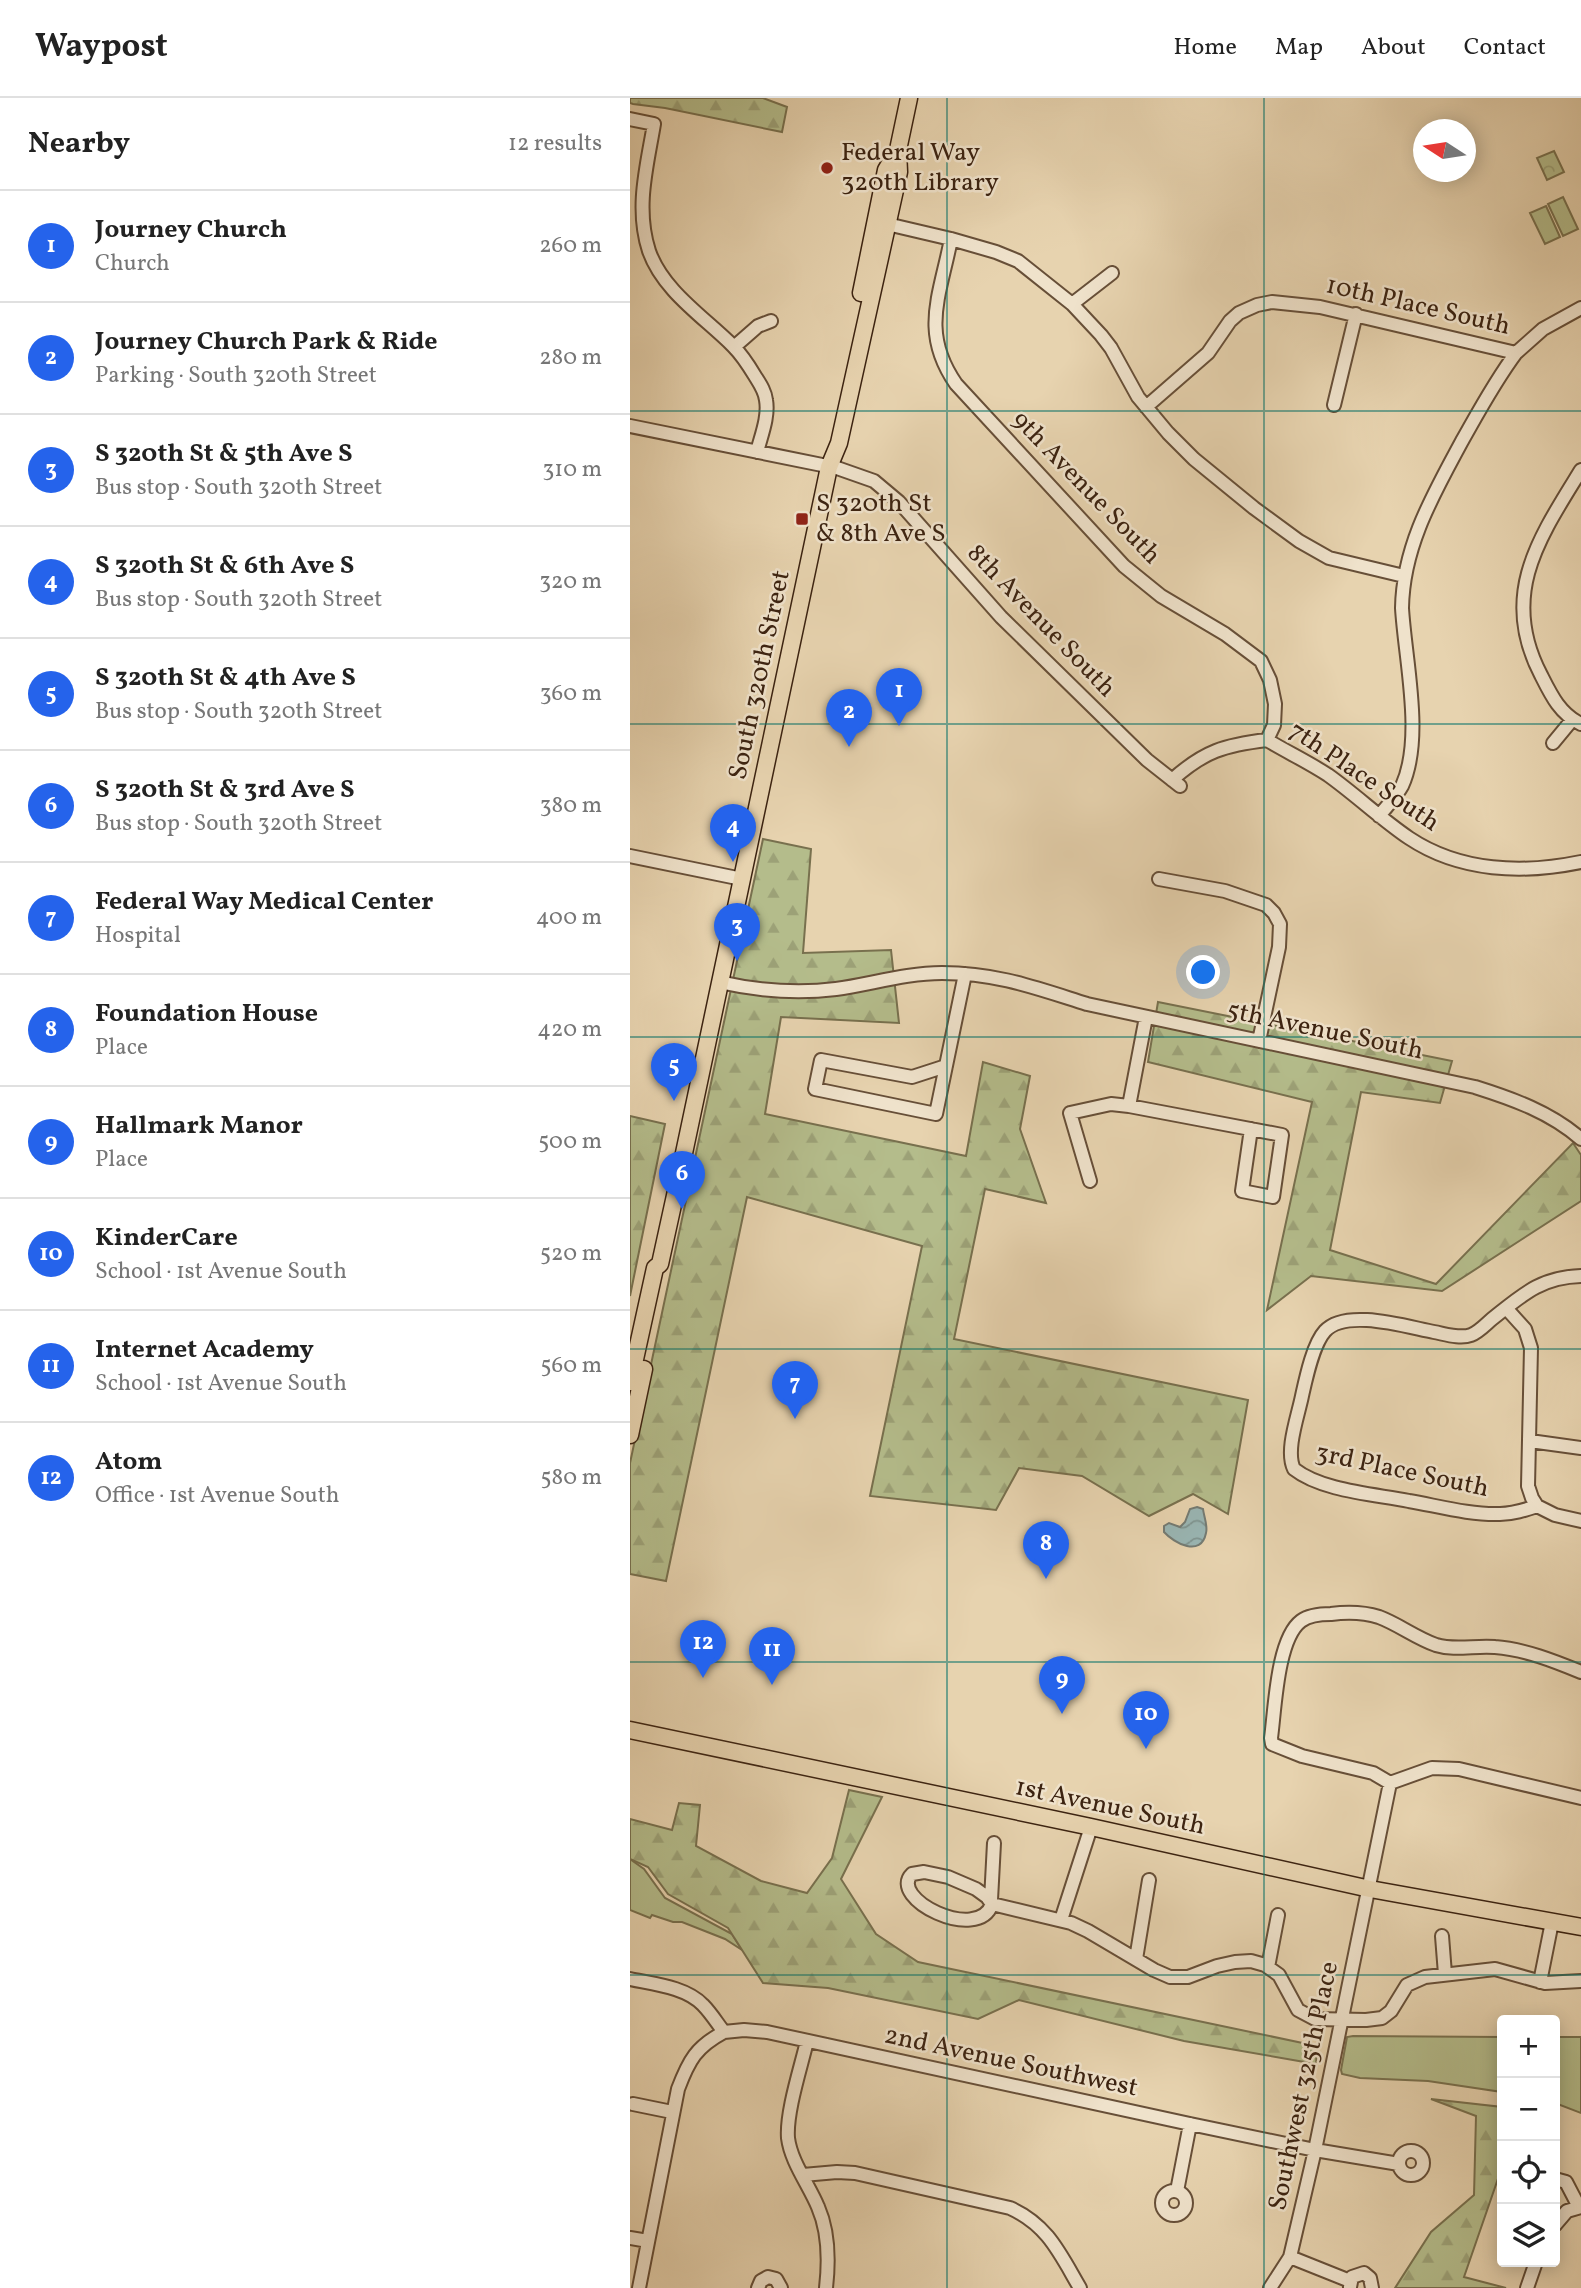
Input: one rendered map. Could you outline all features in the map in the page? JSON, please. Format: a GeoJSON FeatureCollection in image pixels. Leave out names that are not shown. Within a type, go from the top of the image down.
{"type":"FeatureCollection","features":[{"type":"Feature","properties":{"kind":"main road","name":"South 320th Street"},"geometry":{"type":"LineString","coordinates":[[829,467],[829,442],[886,170],[896,153],[909,98]]}},
{"type":"Feature","properties":{"kind":"main road","name":"South 320th Street"},"geometry":{"type":"LineString","coordinates":[[630,1435],[664,1274],[660,1264],[829,467],[838,443],[900,172],[896,153]]}},
{"type":"Feature","properties":{"kind":"main road"},"geometry":{"type":"LineString","coordinates":[[858,350],[871,271],[867,262]]}},
{"type":"Feature","properties":{"kind":"main road","name":"South 320th Street"},"geometry":{"type":"LineString","coordinates":[[630,1382],[655,1268],[660,1264]]}},
{"type":"Feature","properties":{"kind":"main road","name":"1st Avenue South"},"geometry":{"type":"LineString","coordinates":[[630,1730],[1370,1889],[1581,1927]]}},
{"type":"Feature","properties":{"kind":"street"},"geometry":{"type":"LineString","coordinates":[[630,119],[654,124],[641,201],[649,252],[658,269],[683,300],[734,347],[766,397],[767,410],[757,452]]}},
{"type":"Feature","properties":{"kind":"street"},"geometry":{"type":"LineString","coordinates":[[887,225],[951,239],[1018,261],[1072,304],[1111,348],[1132,387],[1168,433],[1194,459],[1254,509],[1315,551],[1345,563],[1404,576]]}},
{"type":"Feature","properties":{"kind":"street","name":"9th Avenue South"},"geometry":{"type":"LineString","coordinates":[[951,239],[934,328],[939,353],[946,368],[1124,566],[1161,596],[1225,634],[1261,662],[1270,680],[1275,704],[1274,725],[1267,740]]}},
{"type":"Feature","properties":{"kind":"street"},"geometry":{"type":"LineString","coordinates":[[1072,304],[1112,273]]}},
{"type":"Feature","properties":{"kind":"street","name":"10th Place South"},"geometry":{"type":"LineString","coordinates":[[1146,407],[1208,353],[1230,321],[1256,305],[1272,302],[1308,305],[1516,353],[1544,329],[1581,307]]}},
{"type":"Feature","properties":{"kind":"street"},"geometry":{"type":"LineString","coordinates":[[1334,405],[1356,314]]}},
{"type":"Feature","properties":{"kind":"street"},"geometry":{"type":"LineString","coordinates":[[734,347],[758,326],[771,321]]}},
{"type":"Feature","properties":{"kind":"street"},"geometry":{"type":"LineString","coordinates":[[1379,816],[1403,784],[1409,753],[1412,711],[1403,635],[1402,592],[1411,548],[1423,513],[1489,393],[1516,353]]}},
{"type":"Feature","properties":{"kind":"street","name":"8th Avenue South"},"geometry":{"type":"LineString","coordinates":[[630,426],[829,467],[865,477],[891,494],[1001,617],[1147,760],[1176,783]]}},
{"type":"Feature","properties":{"kind":"street"},"geometry":{"type":"LineString","coordinates":[[1553,743],[1577,722],[1553,699],[1537,668],[1528,643],[1522,599],[1526,574],[1534,552],[1581,470]]}},
{"type":"Feature","properties":{"kind":"street","name":"7th Place South"},"geometry":{"type":"LineString","coordinates":[[1176,783],[1203,755],[1219,749],[1267,740],[1327,775],[1379,816],[1429,849],[1468,863],[1518,869],[1542,869],[1581,862]]}},
{"type":"Feature","properties":{"kind":"street"},"geometry":{"type":"LineString","coordinates":[[630,856],[742,879]]}},
{"type":"Feature","properties":{"kind":"street"},"geometry":{"type":"LineString","coordinates":[[1159,879],[1225,891],[1266,905],[1274,913],[1280,924],[1279,947],[1259,1041]]}},
{"type":"Feature","properties":{"kind":"street","name":"5th Avenue South"},"geometry":{"type":"LineString","coordinates":[[719,982],[747,988],[803,992],[939,973],[998,977],[1029,984],[1087,1004],[1475,1087],[1535,1109],[1553,1118],[1581,1139]]}},
{"type":"Feature","properties":{"kind":"street"},"geometry":{"type":"LineString","coordinates":[[946,1066],[908,1077],[821,1060],[815,1089],[936,1114],[946,1066],[965,974]]}},
{"type":"Feature","properties":{"kind":"street"},"geometry":{"type":"LineString","coordinates":[[1129,1106],[1146,1017]]}},
{"type":"Feature","properties":{"kind":"street"},"geometry":{"type":"LineString","coordinates":[[1090,1181],[1070,1113],[1111,1104],[1129,1106],[1251,1129],[1282,1135],[1273,1197],[1242,1191],[1251,1129]]}},
{"type":"Feature","properties":{"kind":"street"},"geometry":{"type":"LineString","coordinates":[[1581,1276],[1565,1276],[1542,1283],[1506,1308],[1521,1323],[1530,1341],[1528,1486],[1532,1498],[1537,1506],[1555,1515],[1581,1521]]}},
{"type":"Feature","properties":{"kind":"street","name":"3rd Place South"},"geometry":{"type":"LineString","coordinates":[[1506,1308],[1473,1334],[1464,1336],[1383,1322],[1357,1320],[1332,1325],[1322,1335],[1306,1379],[1290,1453],[1294,1469],[1306,1477],[1326,1484],[1478,1513],[1513,1513],[1537,1506]]}},
{"type":"Feature","properties":{"kind":"street"},"geometry":{"type":"LineString","coordinates":[[1530,1441],[1581,1448]]}},
{"type":"Feature","properties":{"kind":"street"},"geometry":{"type":"LineString","coordinates":[[1581,1672],[1550,1659],[1495,1647],[1435,1644],[1379,1617],[1363,1613],[1346,1612],[1310,1617],[1301,1620],[1296,1626],[1283,1654],[1272,1744],[1302,1756],[1373,1773],[1390,1783],[1432,1768],[1459,1769],[1581,1798]]}},
{"type":"Feature","properties":{"kind":"street","name":"Southwest 325th Place"},"geometry":{"type":"LineString","coordinates":[[1270,2288],[1290,2257],[1315,2150],[1390,1783]]}},
{"type":"Feature","properties":{"kind":"street"},"geometry":{"type":"LineString","coordinates":[[1061,1920],[1091,1827]]}},
{"type":"Feature","properties":{"kind":"street"},"geometry":{"type":"LineString","coordinates":[[994,1843],[991,1902],[988,1911],[976,1918],[949,1918],[932,1910],[907,1888],[907,1880],[912,1874],[940,1874],[970,1885],[991,1902],[1061,1920],[1088,1931],[1160,1973],[1175,1978],[1188,1977],[1239,1961],[1268,1966],[1279,1975],[1302,2014],[1315,2019],[1382,2018],[1391,2011],[1409,1983],[1445,1974],[1497,1969],[1539,1982],[1581,1980]]}},
{"type":"Feature","properties":{"kind":"street"},"geometry":{"type":"LineString","coordinates":[[1136,1959],[1149,1880]]}},
{"type":"Feature","properties":{"kind":"street"},"geometry":{"type":"LineString","coordinates":[[1268,1966],[1278,1915]]}},
{"type":"Feature","properties":{"kind":"street"},"geometry":{"type":"LineString","coordinates":[[1539,1982],[1552,1922]]}},
{"type":"Feature","properties":{"kind":"street"},"geometry":{"type":"LineString","coordinates":[[1442,1936],[1445,1974]]}},
{"type":"Feature","properties":{"kind":"street"},"geometry":{"type":"LineString","coordinates":[[630,1979],[660,1985],[696,1999],[724,2032],[705,2042],[689,2061],[678,2088],[639,2288]]}},
{"type":"Feature","properties":{"kind":"street","name":"2nd Avenue Southwest"},"geometry":{"type":"LineString","coordinates":[[724,2032],[744,2029],[807,2041],[1315,2150],[1399,2164]]}},
{"type":"Feature","properties":{"kind":"street"},"geometry":{"type":"LineString","coordinates":[[807,2041],[788,2137],[795,2159],[823,2218],[828,2255],[826,2288]]}},
{"type":"Feature","properties":{"kind":"street"},"geometry":{"type":"LineString","coordinates":[[631,2103],[672,2112]]}},
{"type":"Feature","properties":{"kind":"street"},"geometry":{"type":"LineString","coordinates":[[1177,2191],[1190,2124]]}},
{"type":"Feature","properties":{"kind":"street"},"geometry":{"type":"LineString","coordinates":[[803,2175],[855,2173],[1010,2208],[1033,2220],[1051,2237],[1080,2288]]}},
{"type":"Feature","properties":{"kind":"street"},"geometry":{"type":"LineString","coordinates":[[1560,2179],[1566,2182],[1580,2207],[1560,2217]]}},
{"type":"Feature","properties":{"kind":"street"},"geometry":{"type":"LineString","coordinates":[[630,2238],[648,2241]]}},
{"type":"Feature","properties":{"kind":"street"},"geometry":{"type":"LineString","coordinates":[[1290,2257],[1350,2284],[1356,2275],[1364,2273],[1370,2278],[1373,2288]]}},
{"type":"Feature","properties":{"kind":"street"},"geometry":{"type":"LineString","coordinates":[[1527,2288],[1534,2267]]}},
{"type":"Feature","properties":{"kind":"street"},"geometry":{"type":"LineString","coordinates":[[758,2288],[761,2281],[768,2277],[776,2279],[781,2288]]}},
{"type":"Feature","properties":{"kind":"green space"},"geometry":{"type":"Polygon","coordinates":[[[630,98],[763,98],[787,107],[782,132],[633,104],[630,103],[630,98]]]}},
{"type":"Feature","properties":{"kind":"green space"},"geometry":{"type":"Polygon","coordinates":[[[1554,151],[1564,172],[1547,180],[1537,158],[1554,151]]]}},
{"type":"Feature","properties":{"kind":"green space"},"geometry":{"type":"Polygon","coordinates":[[[1563,197],[1578,229],[1563,236],[1548,204],[1563,197]]]}},
{"type":"Feature","properties":{"kind":"green space"},"geometry":{"type":"Polygon","coordinates":[[[1546,206],[1560,237],[1545,244],[1530,213],[1546,206]]]}},
{"type":"Feature","properties":{"kind":"green space"},"geometry":{"type":"Polygon","coordinates":[[[763,839],[811,849],[803,953],[891,950],[899,1023],[781,1017],[765,1114],[966,1156],[983,1062],[1030,1076],[1020,1129],[1046,1203],[985,1189],[954,1339],[1248,1400],[1228,1514],[1193,1494],[1149,1516],[1082,1476],[1019,1468],[996,1510],[870,1496],[922,1246],[747,1197],[666,1581],[630,1574],[630,1463],[763,839]]]}},
{"type":"Feature","properties":{"kind":"green space"},"geometry":{"type":"Polygon","coordinates":[[[1158,1002],[1452,1061],[1440,1103],[1361,1092],[1330,1250],[1436,1284],[1573,1143],[1581,1155],[1581,1201],[1442,1291],[1311,1276],[1267,1310],[1312,1102],[1148,1062],[1158,1002]]]}},
{"type":"Feature","properties":{"kind":"green space"},"geometry":{"type":"Polygon","coordinates":[[[630,1116],[665,1124],[630,1296],[630,1116]]]}},
{"type":"Feature","properties":{"kind":"green space"},"geometry":{"type":"Polygon","coordinates":[[[849,1790],[882,1797],[841,1879],[876,1934],[918,1962],[1317,2046],[1316,2064],[1184,2041],[1019,2000],[978,2019],[828,1988],[763,1983],[728,1928],[668,1894],[648,1867],[630,1859],[630,1819],[672,1830],[679,1803],[700,1805],[696,1846],[761,1881],[807,1893],[832,1858],[849,1790]]]}},
{"type":"Feature","properties":{"kind":"green space"},"geometry":{"type":"Polygon","coordinates":[[[630,1859],[644,1869],[665,1898],[732,1934],[742,1950],[725,1939],[682,1922],[652,1915],[650,1918],[630,1910],[630,1859]]]}},
{"type":"Feature","properties":{"kind":"green space"},"geometry":{"type":"Polygon","coordinates":[[[1347,2037],[1497,2037],[1497,2091],[1428,2081],[1360,2078],[1342,2074],[1347,2037]]]}},
{"type":"Feature","properties":{"kind":"green space"},"geometry":{"type":"Polygon","coordinates":[[[1560,2037],[1581,2037],[1581,2113],[1560,2105],[1560,2037]]]}},
{"type":"Feature","properties":{"kind":"green space"},"geometry":{"type":"Polygon","coordinates":[[[1431,2099],[1497,2106],[1497,2181],[1464,2277],[1506,2288],[1395,2288],[1431,2232],[1474,2195],[1476,2116],[1431,2099]]]}},
{"type":"Feature","properties":{"kind":"water"},"geometry":{"type":"Polygon","coordinates":[[[1190,1509],[1203,1509],[1207,1527],[1199,1545],[1193,1547],[1180,1544],[1164,1532],[1164,1526],[1169,1523],[1180,1527],[1190,1509]]]}},
{"type":"Feature","properties":{"kind":"place","name":"Federal Way 320th Library"},"geometry":{"type":"Point","coordinates":[827,168]}},
{"type":"Feature","properties":{"kind":"place","name":"S 320th St & 8th Ave S"},"geometry":{"type":"Point","coordinates":[802,519]}},
{"type":"Feature","properties":{"kind":"place","name":"Journey Church"},"geometry":{"type":"Point","coordinates":[899,726]}},
{"type":"Feature","properties":{"kind":"place","name":"Journey Church Park & Ride"},"geometry":{"type":"Point","coordinates":[849,747]}},
{"type":"Feature","properties":{"kind":"place","name":"S 320th St & 6th Ave S"},"geometry":{"type":"Point","coordinates":[733,862]}},
{"type":"Feature","properties":{"kind":"place","name":"S 320th St & 5th Ave S"},"geometry":{"type":"Point","coordinates":[737,961]}},
{"type":"Feature","properties":{"kind":"place","name":"S 320th St & 4th Ave S"},"geometry":{"type":"Point","coordinates":[674,1101]}},
{"type":"Feature","properties":{"kind":"place","name":"S 320th St & 3rd Ave S"},"geometry":{"type":"Point","coordinates":[682,1209]}},
{"type":"Feature","properties":{"kind":"place","name":"Federal Way Medical Center"},"geometry":{"type":"Point","coordinates":[795,1419]}},
{"type":"Feature","properties":{"kind":"place","name":"Foundation House"},"geometry":{"type":"Point","coordinates":[1046,1579]}},
{"type":"Feature","properties":{"kind":"place","name":"Atom"},"geometry":{"type":"Point","coordinates":[703,1678]}},
{"type":"Feature","properties":{"kind":"place","name":"Internet Academy"},"geometry":{"type":"Point","coordinates":[772,1685]}},
{"type":"Feature","properties":{"kind":"place","name":"Hallmark Manor"},"geometry":{"type":"Point","coordinates":[1062,1714]}},
{"type":"Feature","properties":{"kind":"place","name":"KinderCare"},"geometry":{"type":"Point","coordinates":[1146,1749]}}]}
